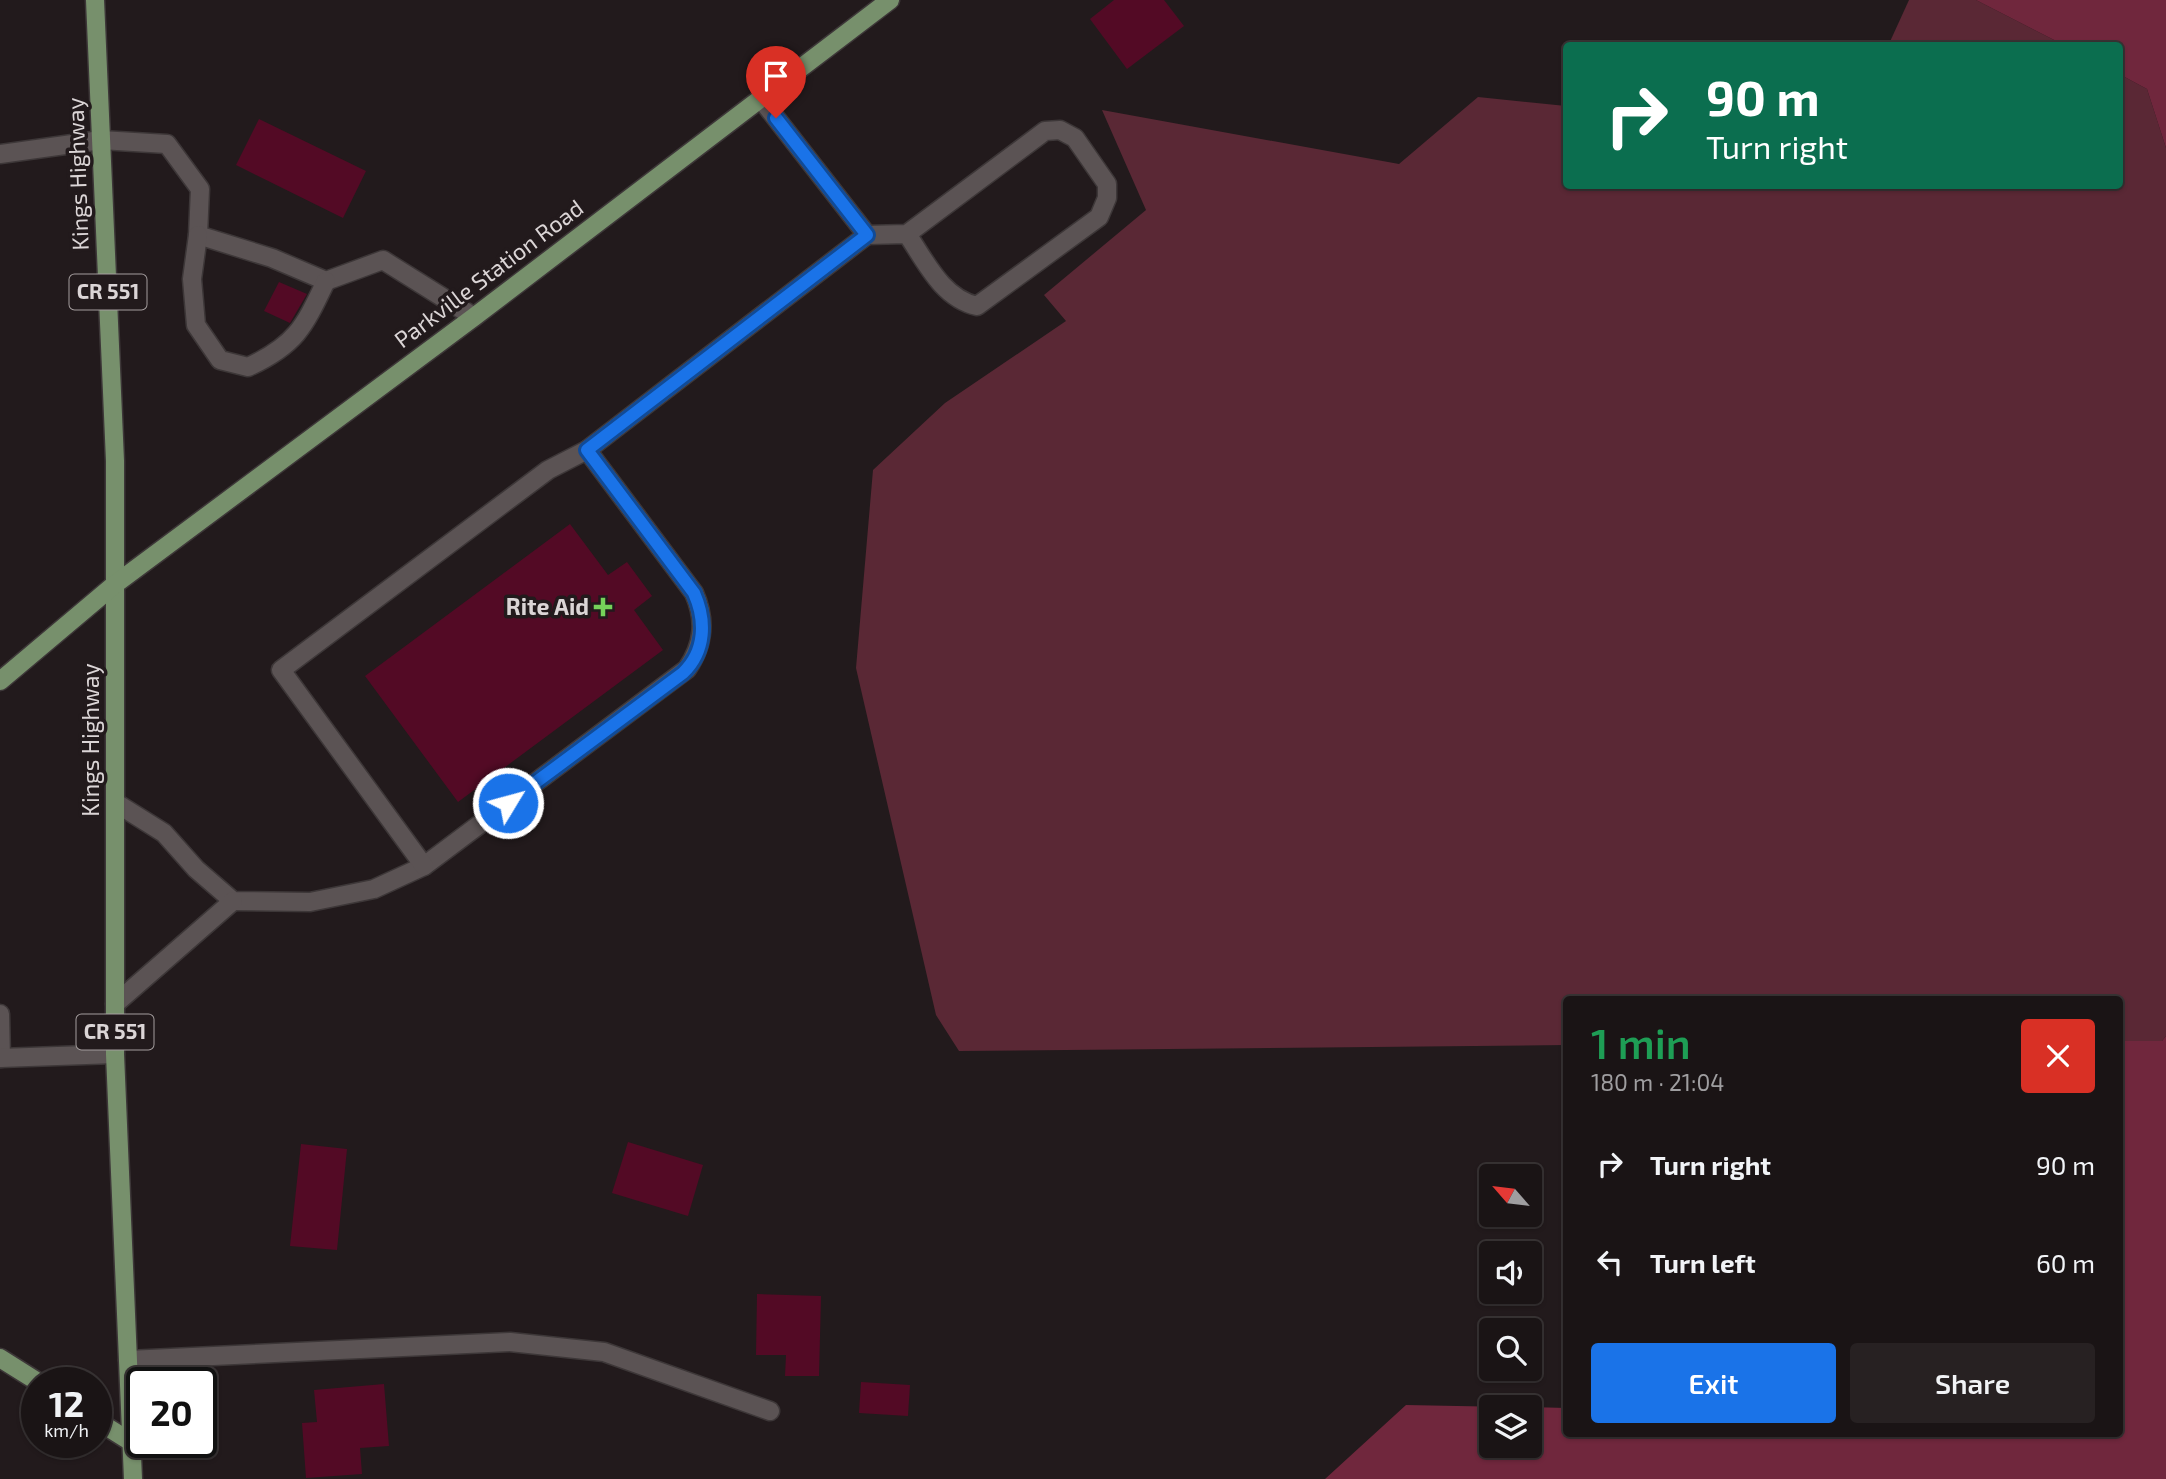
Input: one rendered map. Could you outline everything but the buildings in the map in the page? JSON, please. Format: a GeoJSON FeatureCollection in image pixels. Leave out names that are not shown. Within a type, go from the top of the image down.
{"type":"FeatureCollection","features":[{"type":"Feature","properties":{"kind":"main road","name":"Kings Highway"},"geometry":{"type":"LineString","coordinates":[[95,0],[115,461],[115,1054],[128,1367]]}},
{"type":"Feature","properties":{"kind":"main road","name":"Parkville Station Road"},"geometry":{"type":"LineString","coordinates":[[0,681],[114,585],[474,317],[890,0]]}},
{"type":"Feature","properties":{"kind":"main road"},"geometry":{"type":"LineString","coordinates":[[0,1358],[21,1371]]}},
{"type":"Feature","properties":{"kind":"main road","name":"Kings Highway"},"geometry":{"type":"LineString","coordinates":[[132,1458],[133,1479]]}},
{"type":"Feature","properties":{"kind":"lane"},"geometry":{"type":"LineString","coordinates":[[761,99],[867,235]]}},
{"type":"Feature","properties":{"kind":"lane"},"geometry":{"type":"LineString","coordinates":[[424,866],[281,670],[548,470],[587,450],[867,235],[907,234],[1045,131],[1060,130],[1075,138],[1107,184],[1107,198],[1099,216],[977,306],[963,303],[947,292],[907,234]]}},
{"type":"Feature","properties":{"kind":"lane"},"geometry":{"type":"LineString","coordinates":[[0,154],[102,140],[139,140],[167,144],[200,189],[192,279],[196,325],[220,360],[248,367],[277,354],[299,333],[326,281],[383,260],[474,317]]}},
{"type":"Feature","properties":{"kind":"lane"},"geometry":{"type":"LineString","coordinates":[[198,235],[272,258],[326,281]]}},
{"type":"Feature","properties":{"kind":"lane"},"geometry":{"type":"LineString","coordinates":[[116,803],[164,833],[196,869],[233,901],[310,902],[374,889],[424,866],[551,772],[687,669],[699,648],[702,626],[699,604],[691,588],[587,450]]}},
{"type":"Feature","properties":{"kind":"lane"},"geometry":{"type":"LineString","coordinates":[[116,1004],[233,901]]}},
{"type":"Feature","properties":{"kind":"lane"},"geometry":{"type":"LineString","coordinates":[[0,1014],[1,1058],[115,1054]]}},
{"type":"Feature","properties":{"kind":"lane"},"geometry":{"type":"LineString","coordinates":[[128,1360],[510,1342],[604,1352],[770,1411]]}},
{"type":"Feature","properties":{"kind":"shaded area"},"geometry":{"type":"Polygon","coordinates":[[[1909,0],[1976,0],[2058,42],[1890,42],[1909,0]]]}},
{"type":"Feature","properties":{"kind":"shaded area"},"geometry":{"type":"Polygon","coordinates":[[[1976,0],[2166,0],[2166,148],[2147,89],[2123,76],[2123,42],[2058,42],[1976,0]]]}},
{"type":"Feature","properties":{"kind":"shaded area"},"geometry":{"type":"Polygon","coordinates":[[[2123,76],[2147,89],[2166,148],[2166,1036],[2162,1041],[2123,1041],[2123,996],[1563,996],[1563,1045],[959,1051],[936,1015],[856,668],[873,470],[945,403],[1066,321],[1044,295],[1146,210],[1102,110],[1399,164],[1478,97],[1563,106],[1563,189],[2123,189],[2123,76]]]}},
{"type":"Feature","properties":{"kind":"shaded area"},"geometry":{"type":"Polygon","coordinates":[[[2166,1036],[2166,1479],[1325,1479],[1406,1405],[1479,1406],[1479,1458],[1542,1458],[1542,1407],[1563,1408],[1563,1437],[2123,1437],[2123,1041],[2162,1041],[2166,1036]]]}},
{"type":"Feature","properties":{"kind":"place","name":"Rite Aid"},"geometry":{"type":"Point","coordinates":[603,607]}},
{"type":"Feature","properties":{"kind":"route"},"geometry":{"type":"LineString","coordinates":[[508,803],[683,673],[694,659],[702,637],[702,615],[694,593],[587,450],[867,235],[776,118]]}}]}
